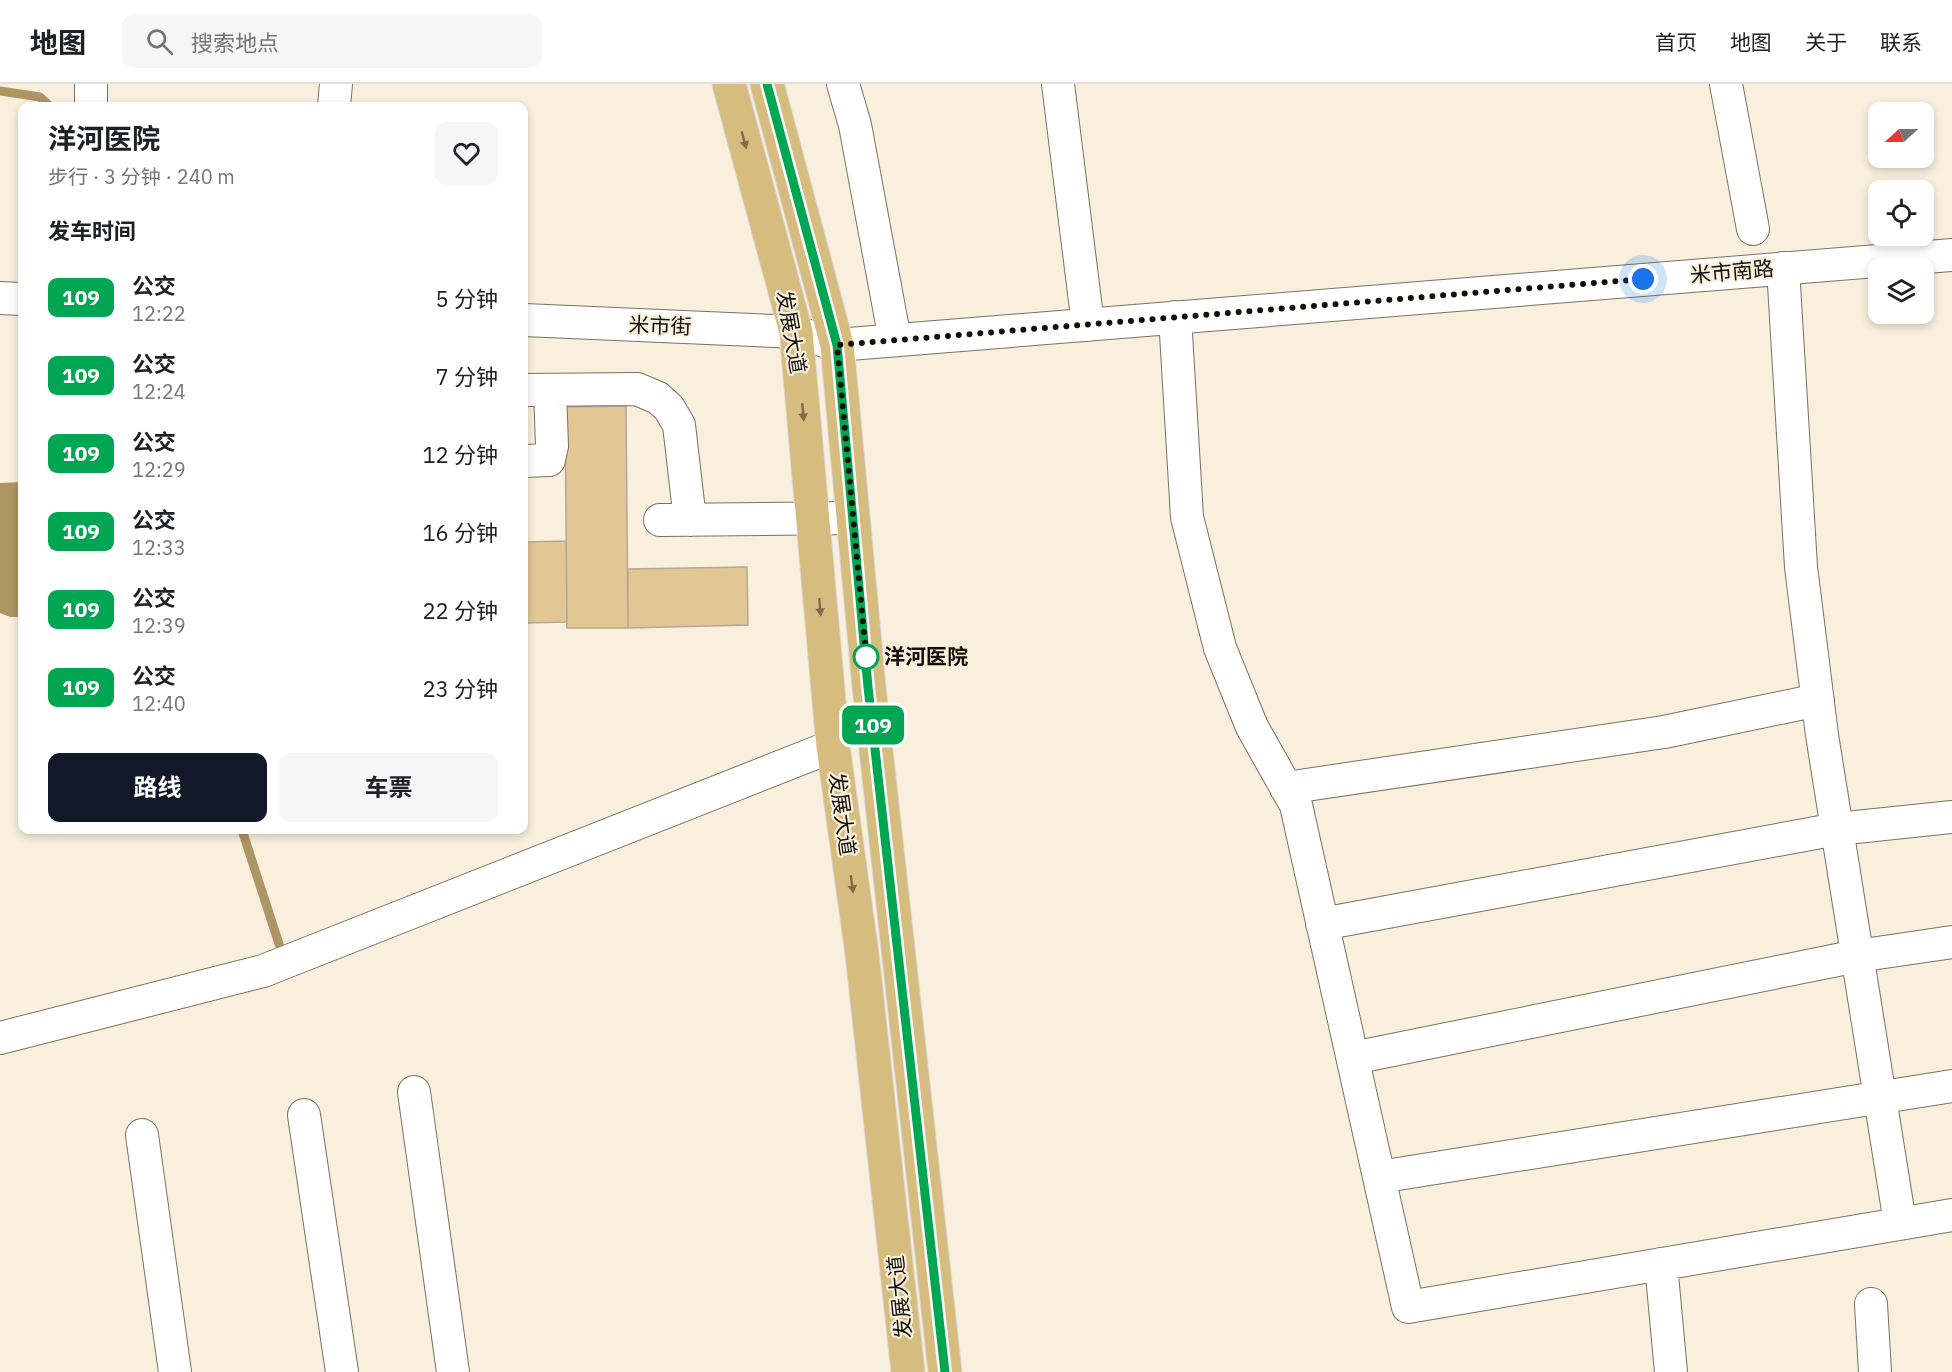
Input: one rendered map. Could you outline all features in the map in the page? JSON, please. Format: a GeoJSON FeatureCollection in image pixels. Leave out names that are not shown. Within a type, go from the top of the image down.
{"type":"FeatureCollection","features":[{"type":"Feature","properties":{"kind":"main road","name":"发展大道"},"geometry":{"type":"LineString","coordinates":[[729,84],[796,332],[833,746],[862,954],[908,1372]]}},
{"type":"Feature","properties":{"kind":"main road","name":"发展大道"},"geometry":{"type":"LineString","coordinates":[[767,84],[837,345],[868,687],[945,1372]]}},
{"type":"Feature","properties":{"kind":"street"},"geometry":{"type":"LineString","coordinates":[[91,102],[92,84]]}},
{"type":"Feature","properties":{"kind":"street"},"geometry":{"type":"LineString","coordinates":[[334,102],[336,84]]}},
{"type":"Feature","properties":{"kind":"street"},"geometry":{"type":"LineString","coordinates":[[843,84],[855,126],[896,340]]}},
{"type":"Feature","properties":{"kind":"street"},"geometry":{"type":"LineString","coordinates":[[1058,84],[1088,325]]}},
{"type":"Feature","properties":{"kind":"street"},"geometry":{"type":"LineString","coordinates":[[1726,84],[1753,230]]}},
{"type":"Feature","properties":{"kind":"street","name":"米市南路"},"geometry":{"type":"LineString","coordinates":[[796,332],[837,345],[1952,255]]}},
{"type":"Feature","properties":{"kind":"street"},"geometry":{"type":"LineString","coordinates":[[1783,268],[1801,567],[1837,829],[1900,1223]]}},
{"type":"Feature","properties":{"kind":"street"},"geometry":{"type":"LineString","coordinates":[[0,298],[18,299]]}},
{"type":"Feature","properties":{"kind":"street"},"geometry":{"type":"LineString","coordinates":[[1175,317],[1187,517],[1220,648],[1252,727],[1296,805],[1408,1307],[1952,1215]]}},
{"type":"Feature","properties":{"kind":"street","name":"米市街"},"geometry":{"type":"LineString","coordinates":[[528,320],[796,332]]}},
{"type":"Feature","properties":{"kind":"street"},"geometry":{"type":"LineString","coordinates":[[528,461],[549,460],[552,446],[537,390],[637,389],[658,398],[669,408],[679,425],[675,520],[853,518]]}},
{"type":"Feature","properties":{"kind":"street"},"geometry":{"type":"LineString","coordinates":[[1286,788],[1664,732],[1818,700]]}},
{"type":"Feature","properties":{"kind":"street"},"geometry":{"type":"LineString","coordinates":[[0,1038],[263,971],[833,746]]}},
{"type":"Feature","properties":{"kind":"street"},"geometry":{"type":"LineString","coordinates":[[1322,924],[1837,829],[1952,817]]}},
{"type":"Feature","properties":{"kind":"street"},"geometry":{"type":"LineString","coordinates":[[1353,1058],[1857,956],[1952,942]]}},
{"type":"Feature","properties":{"kind":"street"},"geometry":{"type":"LineString","coordinates":[[1379,1177],[1952,1086]]}},
{"type":"Feature","properties":{"kind":"street"},"geometry":{"type":"LineString","coordinates":[[414,1092],[453,1372]]}},
{"type":"Feature","properties":{"kind":"street"},"geometry":{"type":"LineString","coordinates":[[304,1115],[342,1372]]}},
{"type":"Feature","properties":{"kind":"street"},"geometry":{"type":"LineString","coordinates":[[142,1136],[176,1372]]}},
{"type":"Feature","properties":{"kind":"street"},"geometry":{"type":"LineString","coordinates":[[1660,1264],[1671,1372]]}},
{"type":"Feature","properties":{"kind":"street"},"geometry":{"type":"LineString","coordinates":[[1871,1304],[1875,1372]]}},
{"type":"Feature","properties":{"kind":"shaded area"},"geometry":{"type":"Polygon","coordinates":[[[18,482],[18,617],[0,613],[0,483],[18,482]]]}},
{"type":"Feature","properties":{"kind":"building"},"geometry":{"type":"Polygon","coordinates":[[[626,406],[628,628],[567,628],[565,407],[626,406]]]}},
{"type":"Feature","properties":{"kind":"building"},"geometry":{"type":"Polygon","coordinates":[[[566,541],[567,622],[528,623],[528,542],[566,541]]]}},
{"type":"Feature","properties":{"kind":"building"},"geometry":{"type":"Polygon","coordinates":[[[747,567],[748,625],[628,628],[628,569],[747,567]]]}},
{"type":"Feature","properties":{"kind":"waterway"},"geometry":{"type":"LineString","coordinates":[[0,91],[40,97],[46,102]]}},
{"type":"Feature","properties":{"kind":"waterway"},"geometry":{"type":"LineString","coordinates":[[243,834],[279,944]]}},
{"type":"Feature","properties":{"kind":"bus line","name":"109"},"geometry":{"type":"LineString","coordinates":[[767,84],[837,345],[868,687],[945,1372]]}},
{"type":"Feature","properties":{"kind":"place","name":"洋河医院"},"geometry":{"type":"Point","coordinates":[866,657]}},
{"type":"Feature","properties":{"kind":"route"},"geometry":{"type":"LineString","coordinates":[[866,657],[867,666],[837,345],[1643,279]]}}]}
